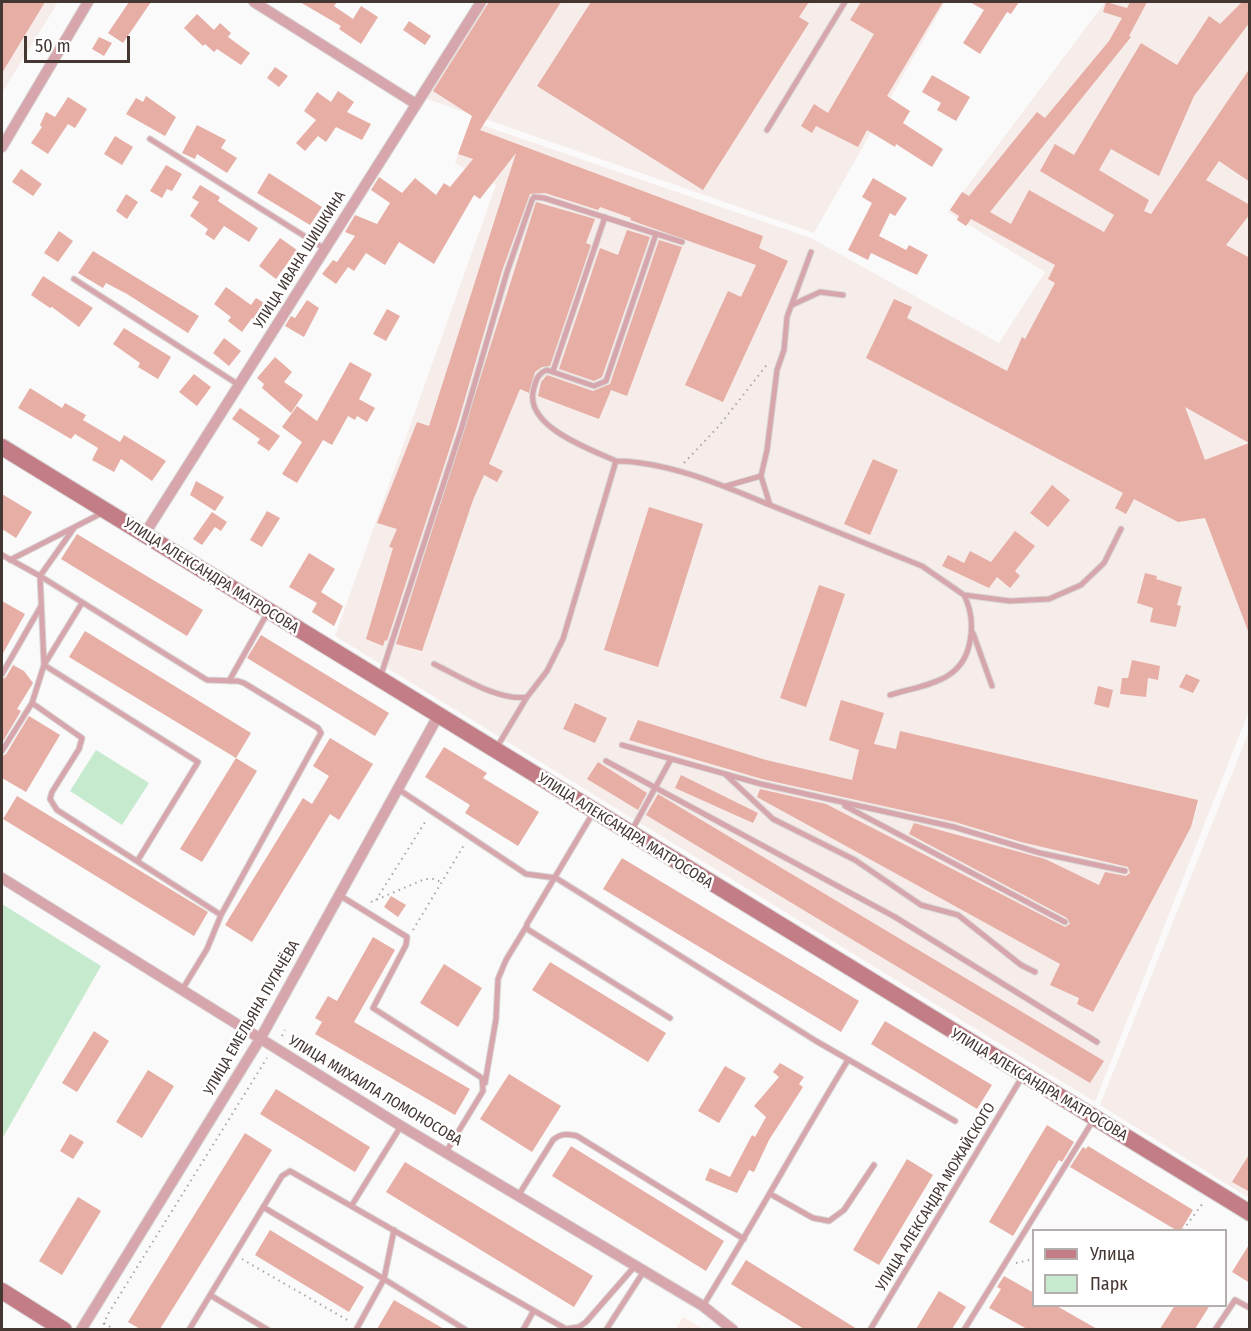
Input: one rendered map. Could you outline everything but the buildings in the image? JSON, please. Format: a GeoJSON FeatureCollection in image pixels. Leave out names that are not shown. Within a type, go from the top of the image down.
{"type":"FeatureCollection","features":[{"type":"Feature","properties":{"kind":"street"},"geometry":{"type":"LineString","coordinates":[[2,147],[88,2]]}},
{"type":"Feature","properties":{"kind":"street"},"geometry":{"type":"LineString","coordinates":[[254,2],[417,104]]}},
{"type":"Feature","properties":{"kind":"street","name":"УЛИЦА ИВАНА ШИШКИНА"},"geometry":{"type":"LineString","coordinates":[[144,535],[481,2]]}},
{"type":"Feature","properties":{"kind":"street","name":"УЛИЦА АЛЕКСАНДРА МАТРОСОВА"},"geometry":{"type":"LineString","coordinates":[[2,447],[1022,1076],[1250,1213]]}},
{"type":"Feature","properties":{"kind":"street","name":"УЛИЦА ЕМЕЛЬЯНА ПУГАЧЁВА"},"geometry":{"type":"LineString","coordinates":[[81,1329],[260,1039],[438,716]]}},
{"type":"Feature","properties":{"kind":"street","name":"УЛИЦА МИХАИЛА ЛОМОНОСОВА"},"geometry":{"type":"LineString","coordinates":[[2,878],[401,1126],[703,1306],[733,1329]]}},
{"type":"Feature","properties":{"kind":"street"},"geometry":{"type":"LineString","coordinates":[[2,1291],[64,1329]]}},
{"type":"Feature","properties":{"kind":"lane"},"geometry":{"type":"LineString","coordinates":[[767,130],[845,2]]}},
{"type":"Feature","properties":{"kind":"lane"},"geometry":{"type":"LineString","coordinates":[[150,139],[325,249]]}},
{"type":"Feature","properties":{"kind":"lane"},"geometry":{"type":"LineString","coordinates":[[379,680],[462,427],[529,204],[538,197],[682,242]]}},
{"type":"Feature","properties":{"kind":"lane"},"geometry":{"type":"LineString","coordinates":[[553,371],[605,217]]}},
{"type":"Feature","properties":{"kind":"lane"},"geometry":{"type":"LineString","coordinates":[[656,234],[606,381],[594,386],[553,371],[547,370],[539,375],[532,395],[546,423],[557,433],[616,461],[642,461],[726,486],[922,566],[964,595],[1010,601],[1040,601],[1057,597],[1093,575],[1108,556],[1121,529]]}},
{"type":"Feature","properties":{"kind":"lane"},"geometry":{"type":"LineString","coordinates":[[770,505],[761,476],[767,450],[777,370],[784,350],[787,317],[811,252]]}},
{"type":"Feature","properties":{"kind":"lane"},"geometry":{"type":"LineString","coordinates":[[74,279],[239,385]]}},
{"type":"Feature","properties":{"kind":"lane"},"geometry":{"type":"LineString","coordinates":[[791,306],[820,292],[828,291],[843,295]]}},
{"type":"Feature","properties":{"kind":"lane"},"geometry":{"type":"LineString","coordinates":[[495,751],[526,697],[548,671],[563,639],[616,461]]}},
{"type":"Feature","properties":{"kind":"lane"},"geometry":{"type":"LineString","coordinates":[[726,486],[761,476]]}},
{"type":"Feature","properties":{"kind":"lane"},"geometry":{"type":"LineString","coordinates":[[10,560],[105,511]]}},
{"type":"Feature","properties":{"kind":"lane"},"geometry":{"type":"LineString","coordinates":[[44,664],[40,576],[74,528]]}},
{"type":"Feature","properties":{"kind":"lane"},"geometry":{"type":"LineString","coordinates":[[2,555],[40,576],[207,681],[244,683],[318,728],[321,733],[221,915],[207,949],[182,990]]}},
{"type":"Feature","properties":{"kind":"lane"},"geometry":{"type":"LineString","coordinates":[[964,595],[969,609],[972,632],[992,687]]}},
{"type":"Feature","properties":{"kind":"lane"},"geometry":{"type":"LineString","coordinates":[[2,751],[32,703],[44,664],[82,603]]}},
{"type":"Feature","properties":{"kind":"lane"},"geometry":{"type":"LineString","coordinates":[[2,674],[41,606]]}},
{"type":"Feature","properties":{"kind":"lane"},"geometry":{"type":"LineString","coordinates":[[229,681],[268,612]]}},
{"type":"Feature","properties":{"kind":"lane"},"geometry":{"type":"LineString","coordinates":[[890,695],[956,672],[966,658],[972,632]]}},
{"type":"Feature","properties":{"kind":"lane"},"geometry":{"type":"LineString","coordinates":[[44,664],[198,762],[138,860]]}},
{"type":"Feature","properties":{"kind":"lane"},"geometry":{"type":"LineString","coordinates":[[434,664],[505,697],[526,697]]}},
{"type":"Feature","properties":{"kind":"lane"},"geometry":{"type":"LineString","coordinates":[[32,703],[82,738],[79,749],[52,792],[50,799],[53,805],[221,915]]}},
{"type":"Feature","properties":{"kind":"lane"},"geometry":{"type":"LineString","coordinates":[[622,745],[838,803],[954,827],[1040,853],[1125,871]]}},
{"type":"Feature","properties":{"kind":"lane"},"geometry":{"type":"LineString","coordinates":[[629,834],[671,759]]}},
{"type":"Feature","properties":{"kind":"lane"},"geometry":{"type":"LineString","coordinates":[[606,761],[895,917],[1097,1042]]}},
{"type":"Feature","properties":{"kind":"lane"},"geometry":{"type":"LineString","coordinates":[[724,774],[773,819],[855,860],[921,905],[958,915],[1020,965],[1035,972]]}},
{"type":"Feature","properties":{"kind":"lane"},"geometry":{"type":"LineString","coordinates":[[398,789],[526,874],[556,878],[848,1060],[955,1120]]}},
{"type":"Feature","properties":{"kind":"lane"},"geometry":{"type":"LineString","coordinates":[[838,803],[1065,922]]}},
{"type":"Feature","properties":{"kind":"lane"},"geometry":{"type":"LineString","coordinates":[[446,1152],[476,1103],[484,1084],[493,1044],[498,979],[506,960],[594,812]]}},
{"type":"Feature","properties":{"kind":"lane"},"geometry":{"type":"LineString","coordinates":[[339,895],[402,932],[407,940],[374,1008],[478,1074],[484,1084]]}},
{"type":"Feature","properties":{"kind":"lane"},"geometry":{"type":"LineString","coordinates":[[527,924],[529,932],[670,1018]]}},
{"type":"Feature","properties":{"kind":"lane"},"geometry":{"type":"LineString","coordinates":[[703,1306],[772,1194],[793,1152],[848,1060]]}},
{"type":"Feature","properties":{"kind":"lane","name":"УЛИЦА АЛЕКСАНДРА МОЖАЙСКОГО"},"geometry":{"type":"LineString","coordinates":[[870,1329],[1022,1076]]}},
{"type":"Feature","properties":{"kind":"lane"},"geometry":{"type":"LineString","coordinates":[[964,1329],[1094,1119]]}},
{"type":"Feature","properties":{"kind":"lane"},"geometry":{"type":"LineString","coordinates":[[352,1205],[401,1126]]}},
{"type":"Feature","properties":{"kind":"lane"},"geometry":{"type":"LineString","coordinates":[[518,1196],[553,1140],[557,1136],[570,1134],[577,1136],[744,1239]]}},
{"type":"Feature","properties":{"kind":"lane"},"geometry":{"type":"LineString","coordinates":[[772,1194],[813,1218],[829,1221],[844,1210],[874,1165]]}},
{"type":"Feature","properties":{"kind":"lane"},"geometry":{"type":"LineString","coordinates":[[189,1329],[282,1176],[290,1171],[566,1329],[579,1327],[639,1268]]}},
{"type":"Feature","properties":{"kind":"lane"},"geometry":{"type":"LineString","coordinates":[[263,1207],[466,1329]]}},
{"type":"Feature","properties":{"kind":"lane"},"geometry":{"type":"LineString","coordinates":[[357,1328],[384,1279],[394,1230]]}},
{"type":"Feature","properties":{"kind":"lane"},"geometry":{"type":"LineString","coordinates":[[606,1329],[639,1268]]}},
{"type":"Feature","properties":{"kind":"lane"},"geometry":{"type":"LineString","coordinates":[[210,1295],[268,1329]]}},
{"type":"Feature","properties":{"kind":"lane"},"geometry":{"type":"LineString","coordinates":[[1215,1329],[1235,1300],[1250,1308]]}},
{"type":"Feature","properties":{"kind":"lane"},"geometry":{"type":"LineString","coordinates":[[523,1329],[533,1312]]}},
{"type":"Feature","properties":{"kind":"path"},"geometry":{"type":"LineString","coordinates":[[675,471],[719,426],[770,360]]}},
{"type":"Feature","properties":{"kind":"path"},"geometry":{"type":"LineString","coordinates":[[376,900],[431,811]]}},
{"type":"Feature","properties":{"kind":"path"},"geometry":{"type":"LineString","coordinates":[[407,940],[469,836]]}},
{"type":"Feature","properties":{"kind":"path"},"geometry":{"type":"LineString","coordinates":[[360,907],[425,879],[441,882]]}},
{"type":"Feature","properties":{"kind":"path"},"geometry":{"type":"LineString","coordinates":[[101,1329],[285,1030]]}},
{"type":"Feature","properties":{"kind":"path"},"geometry":{"type":"LineString","coordinates":[[1184,1229],[1205,1201]]}},
{"type":"Feature","properties":{"kind":"path"},"geometry":{"type":"LineString","coordinates":[[234,1255],[357,1328]]}},
{"type":"Feature","properties":{"kind":"path"},"geometry":{"type":"LineString","coordinates":[[104,1323],[115,1329]]}},
{"type":"Feature","properties":{"kind":"shaded area"},"geometry":{"type":"Polygon","coordinates":[[[2,2],[58,2],[2,93],[2,2]]]}},
{"type":"Feature","properties":{"kind":"shaded area"},"geometry":{"type":"Polygon","coordinates":[[[488,2],[945,2],[814,233],[424,98],[488,2]]]}},
{"type":"Feature","properties":{"kind":"shaded area"},"geometry":{"type":"Polygon","coordinates":[[[1105,2],[1249,2],[1249,711],[1095,1102],[335,636],[496,185],[455,163],[470,121],[811,238],[999,343],[1045,272],[948,212],[1105,2]]]}},
{"type":"Feature","properties":{"kind":"shaded area"},"geometry":{"type":"Polygon","coordinates":[[[1249,731],[1249,1198],[1100,1105],[1249,731]]]}},
{"type":"Feature","properties":{"kind":"shaded area"},"geometry":{"type":"Polygon","coordinates":[[[683,1317],[703,1329],[676,1329],[683,1317]]]}},
{"type":"Feature","properties":{"kind":"green space"},"geometry":{"type":"Polygon","coordinates":[[[96,750],[149,783],[122,825],[70,791],[96,750]]]}},
{"type":"Feature","properties":{"kind":"green space"},"geometry":{"type":"Polygon","coordinates":[[[2,904],[101,966],[2,1139],[2,904]]]}}]}
